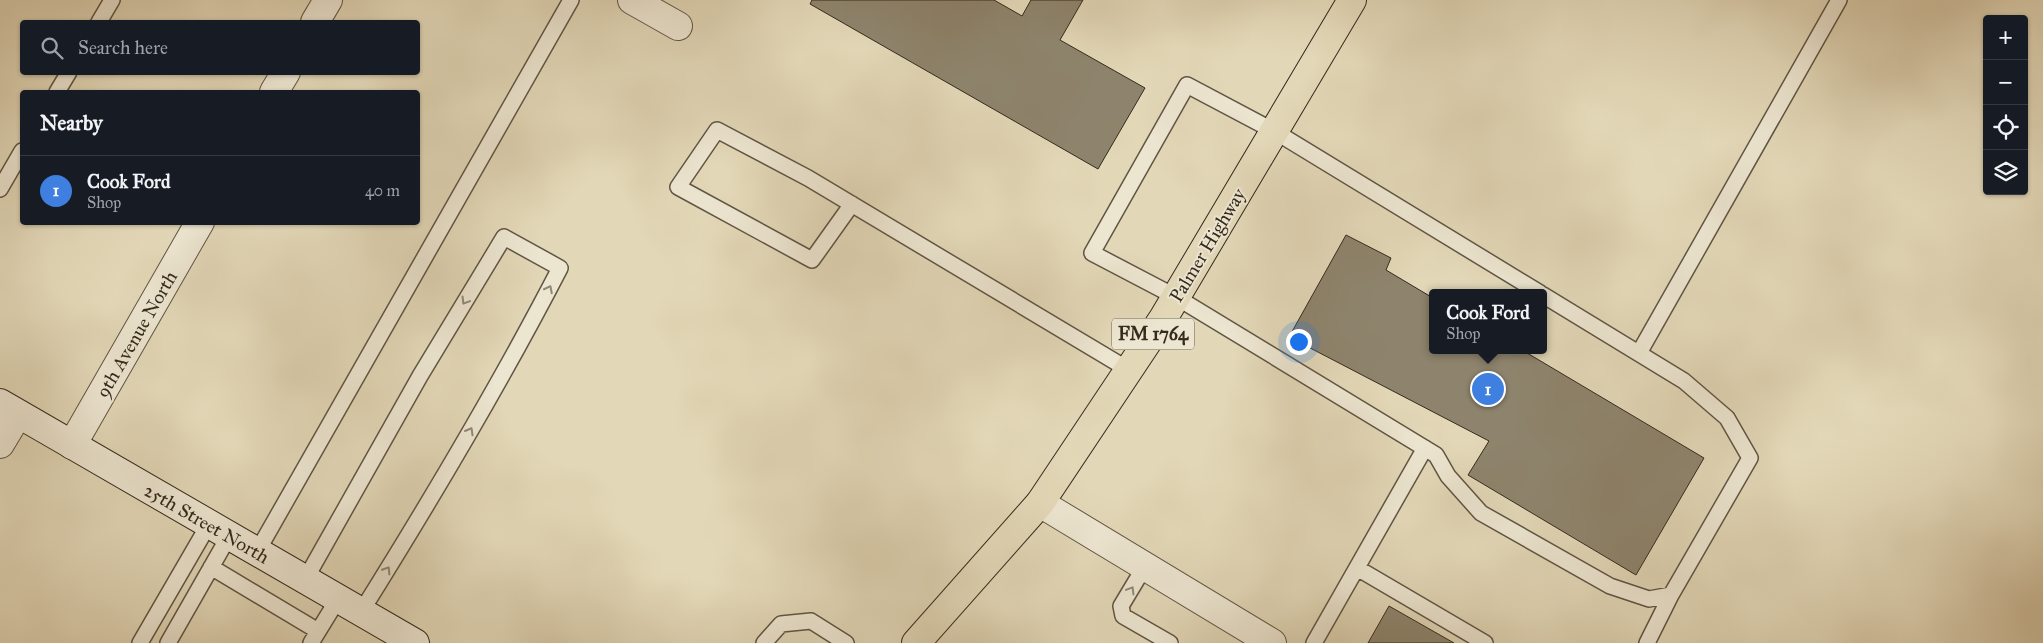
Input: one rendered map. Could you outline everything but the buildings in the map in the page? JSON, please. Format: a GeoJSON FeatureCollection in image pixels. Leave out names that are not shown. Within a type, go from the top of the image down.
{"type":"FeatureCollection","features":[{"type":"Feature","properties":{"kind":"main road","name":"Palmer Highway"},"geometry":{"type":"LineString","coordinates":[[926,640],[1040,503],[1129,370],[1176,297],[1352,0]]}},
{"type":"Feature","properties":{"kind":"street"},"geometry":{"type":"LineString","coordinates":[[316,20],[328,0]]}},
{"type":"Feature","properties":{"kind":"street"},"geometry":{"type":"LineString","coordinates":[[632,0],[678,26]]}},
{"type":"Feature","properties":{"kind":"street"},"geometry":{"type":"LineString","coordinates":[[275,90],[284,75]]}},
{"type":"Feature","properties":{"kind":"street","name":"9th Avenue North"},"geometry":{"type":"LineString","coordinates":[[72,445],[198,225]]}},
{"type":"Feature","properties":{"kind":"street"},"geometry":{"type":"LineString","coordinates":[[0,444],[9,409]]}},
{"type":"Feature","properties":{"kind":"street","name":"25th Street North"},"geometry":{"type":"LineString","coordinates":[[9,409],[350,605],[400,639]]}},
{"type":"Feature","properties":{"kind":"street"},"geometry":{"type":"LineString","coordinates":[[1040,503],[1272,643]]}},
{"type":"Feature","properties":{"kind":"lane"},"geometry":{"type":"LineString","coordinates":[[100,20],[112,0]]}},
{"type":"Feature","properties":{"kind":"lane"},"geometry":{"type":"LineString","coordinates":[[257,552],[571,0]]}},
{"type":"Feature","properties":{"kind":"lane"},"geometry":{"type":"LineString","coordinates":[[1640,354],[1839,0]]}},
{"type":"Feature","properties":{"kind":"lane"},"geometry":{"type":"LineString","coordinates":[[58,90],[67,75]]}},
{"type":"Feature","properties":{"kind":"lane"},"geometry":{"type":"LineString","coordinates":[[1533,289],[1274,131],[1187,86],[1092,253],[1176,297],[1436,455],[1448,476],[1481,513],[1610,586],[1649,599],[1671,595]]}},
{"type":"Feature","properties":{"kind":"lane"},"geometry":{"type":"LineString","coordinates":[[852,204],[812,260],[678,187],[717,130],[808,178],[852,204],[1129,370]]}},
{"type":"Feature","properties":{"kind":"lane"},"geometry":{"type":"LineString","coordinates":[[0,189],[20,154]]}},
{"type":"Feature","properties":{"kind":"lane"},"geometry":{"type":"LineString","coordinates":[[212,567],[315,637],[350,605],[417,522],[531,324],[560,268],[504,237],[420,376],[305,580]]}},
{"type":"Feature","properties":{"kind":"lane"},"geometry":{"type":"LineString","coordinates":[[1547,298],[1684,380],[1727,418],[1750,458],[1671,595],[1647,643]]}},
{"type":"Feature","properties":{"kind":"lane"},"geometry":{"type":"LineString","coordinates":[[1314,643],[1425,448]]}},
{"type":"Feature","properties":{"kind":"lane"},"geometry":{"type":"LineString","coordinates":[[168,643],[212,567],[219,530]]}},
{"type":"Feature","properties":{"kind":"lane"},"geometry":{"type":"LineString","coordinates":[[140,643],[219,530]]}},
{"type":"Feature","properties":{"kind":"lane"},"geometry":{"type":"LineString","coordinates":[[1145,566],[1121,606],[1123,616],[1170,643]]}},
{"type":"Feature","properties":{"kind":"lane"},"geometry":{"type":"LineString","coordinates":[[1357,568],[1485,643]]}},
{"type":"Feature","properties":{"kind":"lane"},"geometry":{"type":"LineString","coordinates":[[764,643],[781,624],[810,621],[846,643]]}},
{"type":"Feature","properties":{"kind":"place","name":"Cook Ford"},"geometry":{"type":"Point","coordinates":[1488,389]}}]}
